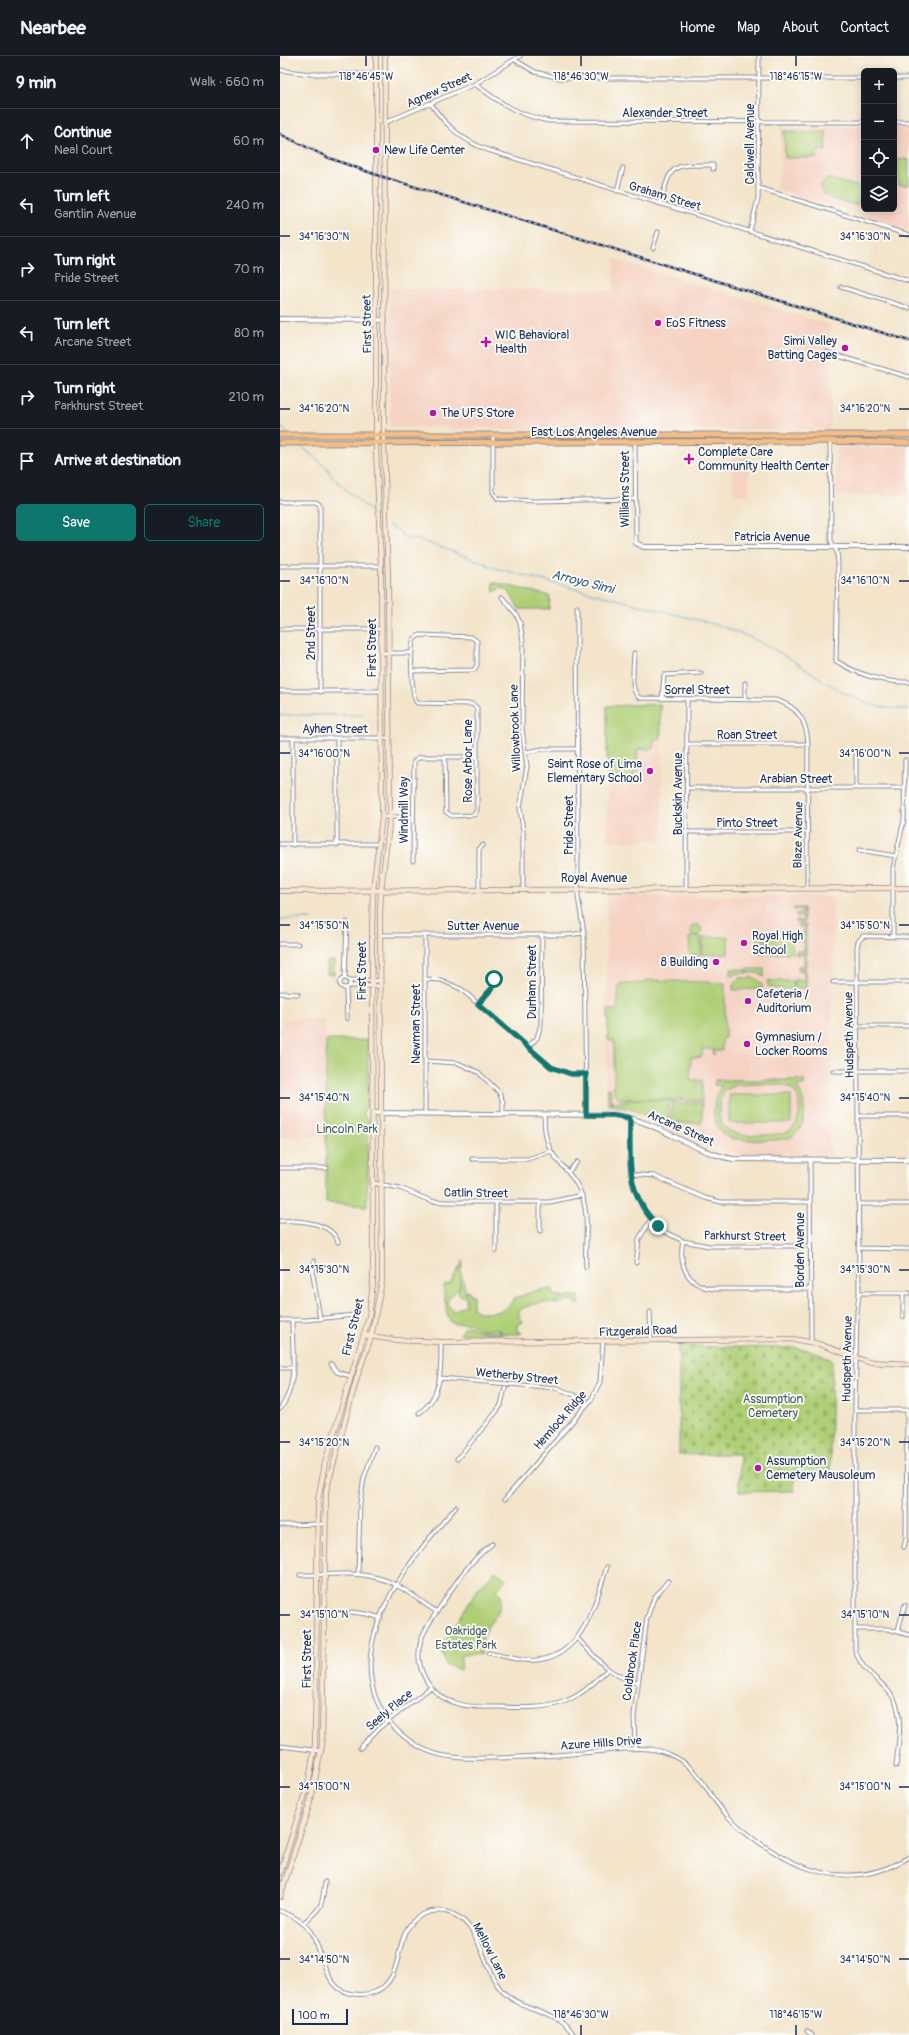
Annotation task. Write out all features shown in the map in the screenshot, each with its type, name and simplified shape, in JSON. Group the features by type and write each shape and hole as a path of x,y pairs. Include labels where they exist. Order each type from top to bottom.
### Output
{"main road":[{"name":"First Street","path":"280,1874 309,1781 314,1750 317,1711 317,1524 321,1479 350,1376 364,1335 373,1282 373,890 380,844 382,817 382,629 377,442 376,56"},
{"path":"377,74 384,74 385,56"},
{"name":"First Street","path":"280,1896 311,1798 321,1751 323,1721 324,1524 328,1480 357,1377 371,1337 382,1281 381,890 390,817 389,653 384,443 384,74"},
{"path":"377,127 384,123"},
{"name":"East Los Angeles Avenue","path":"280,435 909,435"},
{"path":"733,435 735,442"},
{"name":"East Los Angeles Avenue","path":"281,443 909,443"},
{"name":"Royal Avenue","path":"280,891 479,890 524,888 909,888"},
{"name":"Fitzgerald Road","path":"364,1335 395,1340 441,1342 603,1342 651,1340 792,1339 810,1342 856,1359 881,1364 909,1364"}],"street":[{"name":"Agnew Street","path":"384,123 475,84 520,56"},
{"name":"Caldwell Avenue","path":"750,232 757,209 759,188 759,56"},
{"path":"515,60 535,72 560,78 861,78"},
{"path":"280,70 310,74 377,74"},
{"path":"897,78 909,78"},
{"name":"Alexander Street","path":"475,84 511,109 529,117 549,121 861,122"},
{"name":"Graham Street","path":"431,104 450,128 476,146 909,281"},
{"path":"897,122 909,122"},
{"path":"660,204 668,175 675,167 684,165 713,165 713,170"},
{"path":"617,190 623,168"},
{"path":"759,188 909,235"},
{"path":"653,248 658,232"},
{"path":"842,287 909,308"},
{"path":"280,319 385,320"},
{"path":"825,352 909,377"},
{"path":"493,435 493,492 496,498 535,501 634,499"},
{"name":"Williams Street","path":"635,435 634,499 636,543"},
{"path":"830,435 831,541 837,552 838,562 836,661 848,668 869,676 909,682"},
{"name":"2nd Street","path":"280,502 318,503 320,692"},
{"name":"Patricia Avenue","path":"636,543 644,547 909,547"},
{"path":"280,566 381,566"},
{"name":"Willowbrook Lane","path":"502,597 516,614 522,633 522,729 527,766 520,808 523,831 524,888"},
{"name":"Pride Street","path":"577,607 578,888 584,933 586,1115"},
{"path":"280,629 382,629"},
{"path":"471,636 475,638 477,643 477,665 475,669 471,671 412,670 412,653 412,642 416,637 471,636"},
{"path":"382,653 412,653"},
{"name":"Sorrel Street","path":"634,654 635,693 640,698 775,700 783,702 798,712"},
{"name":"Rose Arbor Lane","path":"412,670 415,701 421,704 472,704 476,707 476,814 472,816 452,816 445,810 445,758"},
{"path":"662,699 664,674 701,673"},
{"path":"745,683 745,699"},
{"path":"280,691 382,692"},
{"name":"Buckskin Avenue","path":"686,888 687,699"},
{"name":"Blaze Avenue","path":"798,712 806,726 808,744 807,889"},
{"name":"Ayhen Street","path":"280,738 389,738"},
{"path":"293,738 293,845"},
{"path":"337,738 337,845"},
{"name":"Roan Street","path":"687,744 808,744"},
{"path":"525,752 578,749"},
{"path":"856,750 856,788"},
{"path":"445,758 477,757"},
{"name":"Windmill Way","path":"413,861 414,760 420,758 445,758"},
{"path":"905,760 904,820 893,868 893,937 909,937"},
{"name":"Arabian Street","path":"687,788 905,788"},
{"path":"382,817 413,817"},
{"name":"Pinto Street","path":"687,832 808,832"},
{"path":"280,844 380,844"},
{"path":"479,890 479,849 483,845"},
{"path":"859,850 896,856"},
{"path":"347,922 345,978 340,983 342,986 348,987 381,986"},
{"name":"Sutter Avenue","path":"381,935 542,935 584,933"},
{"name":"Newman Street","path":"425,935 425,1114"},
{"name":"Durham Street","path":"528,1047 537,1038 541,1024 542,935"},
{"name":"Hudspeth Avenue","path":"893,937 863,936 860,938 857,947 859,1071 859,1293 857,1312 855,1410 855,1649 860,1663 867,1672 889,1692 897,1708 899,1720 896,1766"},
{"path":"280,944 298,944"},
{"path":"345,978 350,980 381,981"},
{"path":"426,979 441,980 452,984 556,1070 571,1074 586,1074"},
{"path":"478,1004 494,986 494,979"},
{"path":"347,1019 348,987 350,980"},
{"path":"833,982 909,982"},
{"path":"280,993 298,994"},
{"path":"858,1026 909,1026"},
{"path":"425,1061 458,1063 478,1072 499,1092 503,1102 503,1115"},
{"path":"833,1071 909,1071"},
{"name":"Arcane Street","path":"373,1114 614,1115 630,1118 726,1158 909,1160"},
{"path":"544,1115 545,1135 552,1151 569,1171 582,1195 586,1216 586,1267"},
{"path":"859,1116 909,1116"},
{"name":"Parkhurst Street","path":"630,1118 630,1174 637,1198 651,1219 665,1232 683,1241 709,1246 809,1246"},
{"path":"472,1159 528,1158 552,1151"},
{"name":"Borden Avenue","path":"810,1159 810,1342"},
{"path":"569,1171 577,1162"},
{"path":"280,1168 327,1168"},
{"path":"630,1174 654,1176 705,1198 721,1202 810,1202"},
{"name":"Catlin Street","path":"373,1183 400,1188 431,1201 540,1202 561,1201 582,1195"},
{"path":"496,1202 496,1250"},
{"path":"540,1202 540,1231"},
{"path":"858,1204 909,1204"},
{"path":"636,1263 639,1239 651,1219"},
{"path":"280,1221 302,1222 324,1228 335,1233 338,1242"},
{"path":"683,1241 681,1256 684,1269 691,1280 703,1287 714,1289 809,1289"},
{"path":"858,1248 909,1248"},
{"path":"314,1262 313,1275 320,1318"},
{"path":"859,1293 909,1293"},
{"path":"903,1293 903,1317"},
{"path":"650,1312 651,1340"},
{"path":"280,1320 354,1315"},
{"path":"280,1409 290,1391 292,1368 292,1320"},
{"path":"419,1413 433,1398 440,1378 441,1342"},
{"name":"Hemlock Ridge","path":"505,1499 565,1428 586,1406 596,1391 600,1382 603,1342"},
{"path":"331,1364 338,1372 350,1376"},
{"path":"280,1368 292,1368"},
{"name":"Wetherby Street","path":"440,1378 563,1389 574,1395 586,1406"},
{"path":"457,1458 501,1405 506,1383"},
{"path":"855,1410 908,1410 906,1538 904,1547"},
{"path":"358,1575 360,1503 364,1478 376,1447"},
{"name":"Azure Hills Drive","path":"456,1507 425,1543 388,1600 372,1646 370,1672 376,1697 389,1721 402,1735 418,1746 435,1754 453,1757 539,1757 634,1748 659,1751 682,1761 702,1778 722,1810 738,1826 773,1852 798,1866 826,1873 852,1874 879,1870 909,1857"},
{"path":"280,1525 324,1524"},
{"path":"492,1544 468,1565 424,1634 419,1651 421,1670 431,1687 445,1699 462,1705 540,1708 559,1704 576,1696 592,1686 607,1670"},
{"path":"488,1653 521,1660 539,1659 560,1652 577,1638 590,1618 607,1568"},
{"path":"300,1575 358,1575 378,1578 397,1586 437,1612"},
{"name":"Coldbrook Place","path":"634,1748 634,1715 648,1612 654,1598 668,1581"},
{"path":"898,1630 905,1605"},
{"path":"351,1612 381,1618"},
{"path":"855,1628 898,1630 909,1635"},
{"path":"577,1638 607,1670 622,1679 638,1682"},
{"name":"Seely Place","path":"360,1748 379,1728 431,1687"},
{"path":"280,1746 321,1751"},
{"path":"303,1923 316,1913 322,1905 325,1882"},
{"name":"Mellow Lane","path":"280,1911 303,1923 314,1936 334,1985 349,1993 364,1995 379,1990 391,1979 395,1970 402,1935 413,1920 422,1914 433,1911 450,1913 460,1918 471,1930 495,1981 503,1992 515,2000 555,2017 565,2024 574,2035"},
{"path":"807,2031 812,2035"}],"shaded area":[{"path":"780,126 861,126 861,212 897,212 897,126 909,126 909,230 775,188 780,171"},
{"path":"614,259 830,325 831,430 500,430 498,428 450,429 447,427 390,427 390,289 613,290"},
{"path":"909,447 909,495 836,496 836,451 838,448"},
{"path":"732,448 749,448 749,495 733,495"},
{"path":"662,704 662,841 607,841 606,705"},
{"path":"607,896 834,896 830,1154 741,1154 726,1152 641,1116 624,1110 606,1109"},
{"path":"280,1019 325,1019 326,1137 280,1137"}],"green space":[{"path":"784,131 826,132 826,150 817,150 817,158 785,158"},
{"path":"909,159 909,185 899,185 898,160"},
{"path":"831,179 859,187 861,190 861,200 856,205 837,200 824,194 821,190 821,185 826,180"},
{"path":"493,582 550,596 549,609 519,609 508,590 501,588 494,592"},
{"path":"660,704 661,739 654,739 653,749 641,749 642,746 639,750 637,750 637,772 634,772 634,776 611,778 611,772 607,772 607,706"},
{"path":"794,908 804,908 804,923 796,923 796,921 803,921 803,917 796,917 796,913 803,913 803,909 793,910"},
{"path":"696,924 700,926 702,930 700,934 696,936 692,934 690,930 692,926"},
{"path":"797,925 806,925 806,967 797,967 804,966 804,954 796,955 796,951 804,951 804,941 796,941 796,937 804,936 804,927"},
{"path":"689,937 701,937 701,955 690,955"},
{"path":"703,937 728,937 728,954 702,954"},
{"path":"767,937 791,937 793,953 767,953"},
{"path":"758,938 766,938 765,954 758,953"},
{"path":"327,961 334,961 334,974 327,974"},
{"path":"731,969 747,969 747,973 737,973 730,977"},
{"path":"748,969 764,969 764,977 758,973 748,973"},
{"path":"798,969 806,969 806,988 794,988 794,980 804,980 804,971"},
{"path":"740,978 755,978 762,984 762,989 733,990 733,985"},
{"path":"646,980 725,983 725,1038 722,1039 722,1051 714,1051 713,1055 713,1049 702,1049 702,1057 691,1057 690,1080 702,1080 702,1101 682,1101 681,1097 681,1101 669,1101 669,1127 634,1110 608,1104 608,1088 610,1088 612,1103 612,1100 617,1102 627,1102 627,1099 619,1099 614,1094 614,1040 608,1040 608,1010 617,1010 619,986 621,984 646,983"},
{"path":"767,981 793,981 793,989 776,989 768,986"},
{"name":"Lincoln Park","path":"326,1040 368,1040 368,1107 364,1109 363,1113 369,1121 367,1206 326,1203"},
{"path":"715,1080 804,1080 804,1085 796,1086 800,1092 804,1105 801,1127 791,1137 786,1139 749,1140 727,1137 722,1133 715,1121 715,1099 722,1086 714,1085","holes":["771,1084 789,1087 798,1098 800,1105 794,1127 789,1132 782,1134 764,1135 744,1135 728,1130 722,1124 719,1115 720,1102 725,1091 736,1085"]},
{"path":"729,1095 791,1095 791,1123 729,1123"},
{"path":"672,1103 702,1103 702,1123 672,1123"},
{"path":"463,1261 461,1272 466,1293 467,1290 470,1292 470,1295 473,1295 473,1307 476,1311 486,1313 502,1310 510,1304 513,1299 537,1290 553,1289 553,1295 564,1296 555,1300 555,1304 541,1302 522,1308 518,1314 523,1322 517,1325 517,1332 521,1332 521,1334 459,1334 467,1326 482,1331 502,1332 496,1329 481,1330 469,1323 455,1324 450,1321 447,1314 443,1287 450,1284","holes":["460,1278 460,1286 458,1293 464,1297 466,1295 466,1305 453,1311 447,1303 450,1296 459,1288"]},
{"path":"568,1296 579,1296 579,1305 570,1300 556,1304 556,1301"},
{"name":"Assumption Cemetery","path":"679,1346 795,1348 810,1350 832,1360 830,1475 794,1475 794,1491 739,1492 740,1454 679,1455"},
{"name":"Oakridge Estates Park","path":"495,1571 506,1579 497,1590 501,1595 500,1607 485,1631 483,1636 484,1645 480,1648 480,1654 461,1655 460,1670 446,1665 442,1652 444,1643 478,1589"}],"waterway":[{"name":"Arroyo Simi","path":"280,425 287,433"},
{"name":"Arroyo Simi","path":"300,445 328,469 332,477 377,517"},
{"name":"Arroyo Simi","path":"388,525 400,532 404,538 419,540 485,563 491,567 721,626 745,635 767,646 834,687 856,698 872,705 909,709"},
{"path":"280,715 364,715"},
{"path":"280,919 311,919"}],"railway":[{"path":"280,134 329,158 377,175 909,341"}],"place":[{"name":"New Life Center","path":"376,150"},
{"name":"EoS Fitness","path":"658,323"},
{"name":"WIC Behavioral Health","path":"486,342"},
{"name":"Simi Valley Batting Cages","path":"845,348"},
{"name":"The UPS Store","path":"433,413"},
{"name":"Complete Care Community Health Center","path":"689,459"},
{"name":"Saint Rose of Lima Elementary School","path":"650,771"},
{"name":"Royal High School","path":"744,943"},
{"name":"8 Building","path":"716,962"},
{"name":"Cafeteria / Auditorium","path":"748,1001"},
{"name":"Gymnasium / Locker Rooms","path":"747,1044"},
{"name":"Assumption Cemetery Mausoleum","path":"758,1468"}],"route":[{"path":"494,979 494,986 478,1004 551,1067 571,1074 586,1074 586,1115 614,1115 630,1118 630,1174 633,1186 637,1198 644,1210 658,1226"}]}
